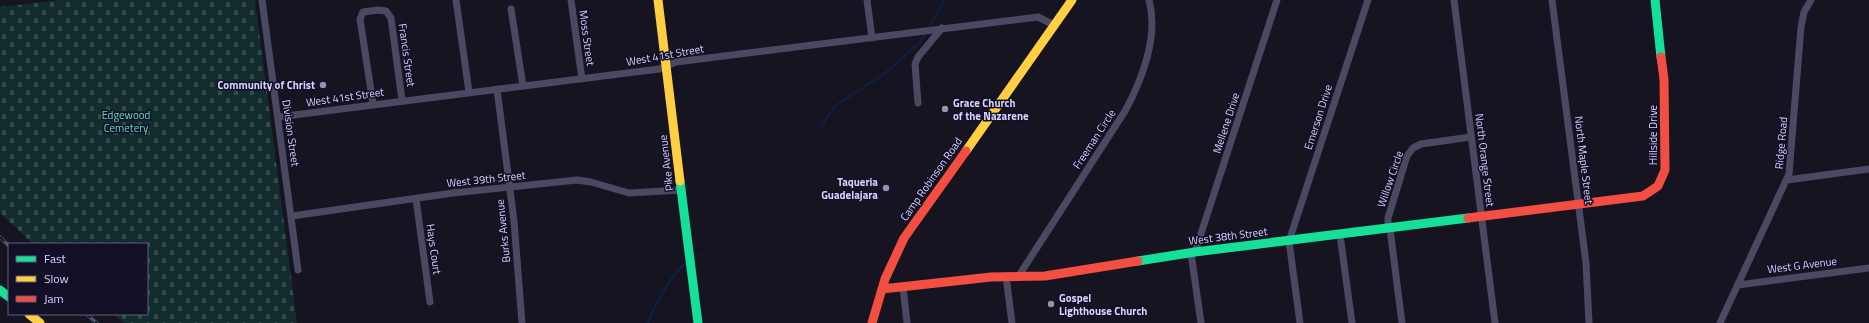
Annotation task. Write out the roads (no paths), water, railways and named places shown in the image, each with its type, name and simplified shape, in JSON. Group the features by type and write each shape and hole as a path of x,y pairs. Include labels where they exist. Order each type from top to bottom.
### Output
{"street":[{"name":"Division Street","path":"262,0 298,270"},
{"path":"456,0 469,92"},
{"name":"Moss Street","path":"571,0 582,79"},
{"name":"Pike Avenue","path":"658,0 698,323"},
{"path":"867,0 872,38"},
{"name":"Camp Robinson Road","path":"872,323 891,264 904,238 1072,0"},
{"name":"Freeman Circle","path":"1018,277 1125,111 1136,90 1148,51 1151,13 1149,0"},
{"name":"Mellene Drive","path":"1193,252 1277,0"},
{"name":"Emerson Drive","path":"1289,241 1368,0"},
{"name":"North Orange Street","path":"1454,0 1495,323"},
{"name":"North Maple Street","path":"1552,0 1587,270 1590,323"},
{"name":"Hillside Drive","path":"1578,205 1643,196 1656,188 1663,178 1666,161 1664,87 1655,0"},
{"name":"Ridge Road","path":"1720,323 1789,174 1801,27 1804,12 1812,0"},
{"path":"511,9 523,86"},
{"name":"Francis Street","path":"372,104 360,19 363,12 378,10 386,11 391,18 402,100"},
{"name":"West 41st Street","path":"278,117 402,100 659,69 676,62 1038,17 1054,25"},
{"path":"918,103 915,64 918,57 938,29"},
{"name":"Burks Avenue","path":"497,89 510,188 522,323"},
{"name":"Willow Circle","path":"1402,323 1388,218 1410,152 1421,144 1471,137"},
{"path":"1787,180 1869,169"},
{"name":"West 39th Street","path":"292,216 453,193 577,180 591,182 629,193 682,190"},
{"name":"Hays Court","path":"416,199 430,302"},
{"name":"West 38th Street","path":"882,289 1006,276 1045,276 1193,252 1578,205"},
{"path":"1340,235 1352,323"},
{"path":"1289,241 1300,323"},
{"path":"1193,252 1200,323"},
{"name":"West G Avenue","path":"1738,285 1869,268"},
{"path":"1006,276 1012,323"},
{"path":"903,287 907,323"},
{"path":"0,290 8,297"},
{"path":"30,315 40,323"}],"waterway":[{"path":"928,28 945,0"},
{"path":"821,127 835,106 884,74 920,42 925,34"},
{"path":"693,259 699,255"},
{"path":"648,323 654,308 671,280 682,266 688,262"}],"railway":[{"path":"0,237 8,245"},
{"path":"87,315 97,323"}],"place":[{"name":"Community of Christ","path":"323,85"},
{"name":"Grace Church of the Nazarene","path":"945,109"},
{"name":"Taqueria Guadelajara","path":"886,188"},
{"name":"Gospel Lighthouse Church","path":"1051,304"}],"park label":[{"name":"Edgewood Cemetery","path":"126,121"}]}
